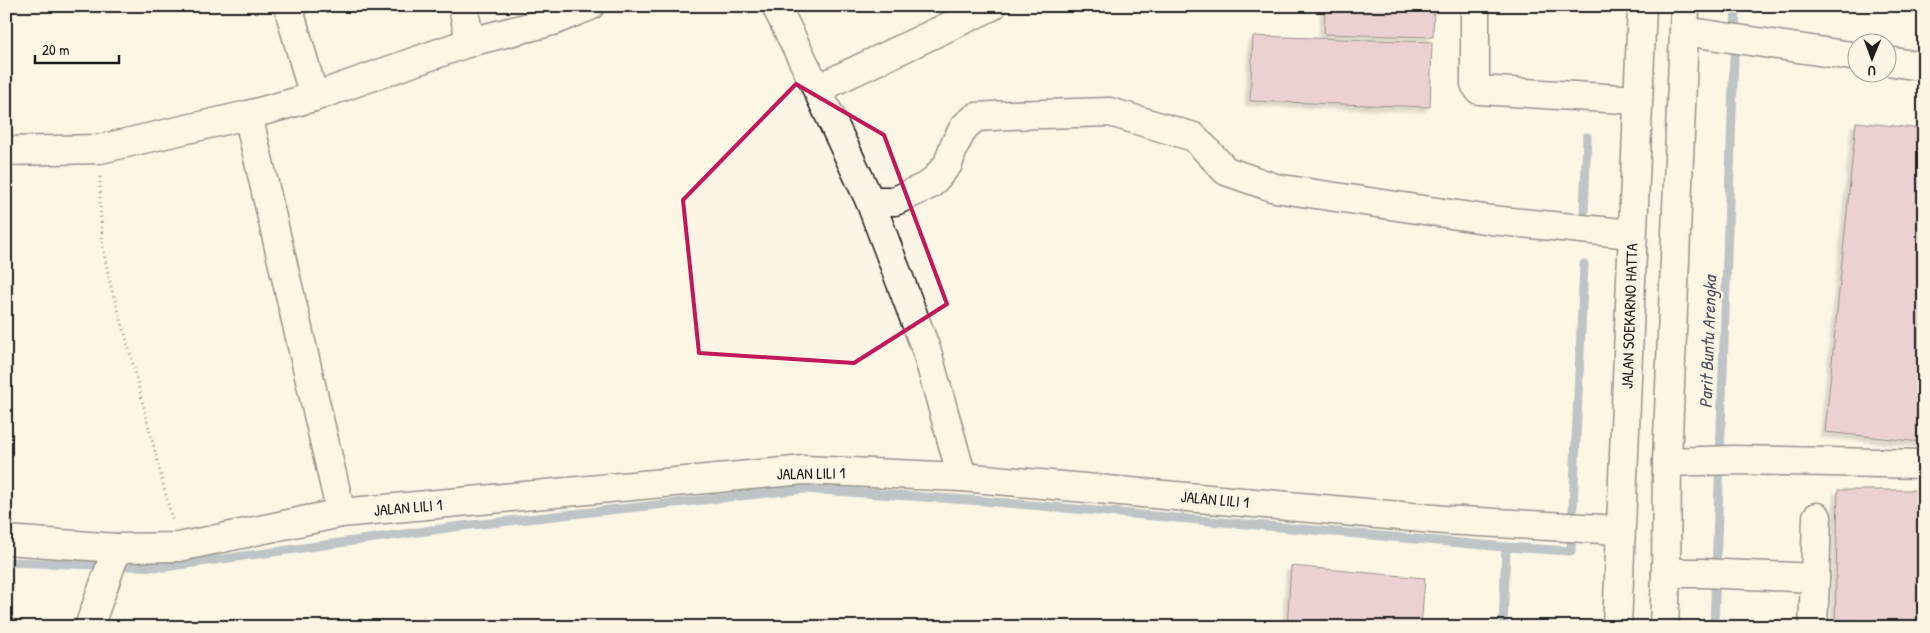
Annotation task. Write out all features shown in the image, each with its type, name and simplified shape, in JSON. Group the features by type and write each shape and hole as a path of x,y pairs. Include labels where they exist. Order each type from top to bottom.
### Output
{"street":[{"path":"288,6 314,97"},
{"path":"463,6 470,42"},
{"path":"6,150 100,149 248,115 314,97 470,42 553,21 590,6"},
{"path":"776,6 870,201 927,352 962,477"},
{"path":"817,90 992,6"},
{"path":"1475,6 1474,84 1479,90 1638,100"},
{"name":"JALAN SOEKARNO HATTA","path":"1617,627 1642,6"},
{"path":"1664,627 1667,462 1684,19 1848,55"},
{"path":"870,201 895,201 931,184 948,164 954,146 964,127 976,117 1010,114 1110,112 1194,137 1226,172 1276,188 1491,220 1632,234"},
{"path":"248,115 341,513"},
{"path":"1667,462 1924,464"},
{"name":"JALAN LILI 1","path":"6,540 115,553 179,547 341,513 804,470 962,477 1445,520 1620,530"},
{"path":"1813,627 1817,517"},
{"path":"89,627 115,553"},
{"path":"1666,573 1712,573 1815,578"}],"path":[{"path":"100,149 100,205 105,258 179,547"}],"highlighted area":[{"path":"796,84 884,135 947,304 854,363 699,353 683,200"}],"building":[{"path":"1325,6 1434,6 1433,37 1324,34"},
{"path":"1253,36 1432,42 1430,107 1250,101"},
{"path":"1856,122 1924,129 1924,418 1921,442 1825,432"},
{"path":"1838,490 1924,490 1924,627 1835,627"},
{"path":"1291,566 1425,578 1421,627 1287,627"}],"waterway":[{"name":"Parit Buntu Arengka","path":"1735,31 1736,6"},
{"name":"Parit Buntu Arengka","path":"1714,627 1734,57"},
{"name":"Parit Buntu Arengka","path":"1584,213 1587,137"},
{"name":"Parit Buntu Arengka","path":"1503,627 1506,547 1571,551 1584,264"},
{"path":"6,562 164,567 462,526 804,489 984,501 1506,547"}]}
